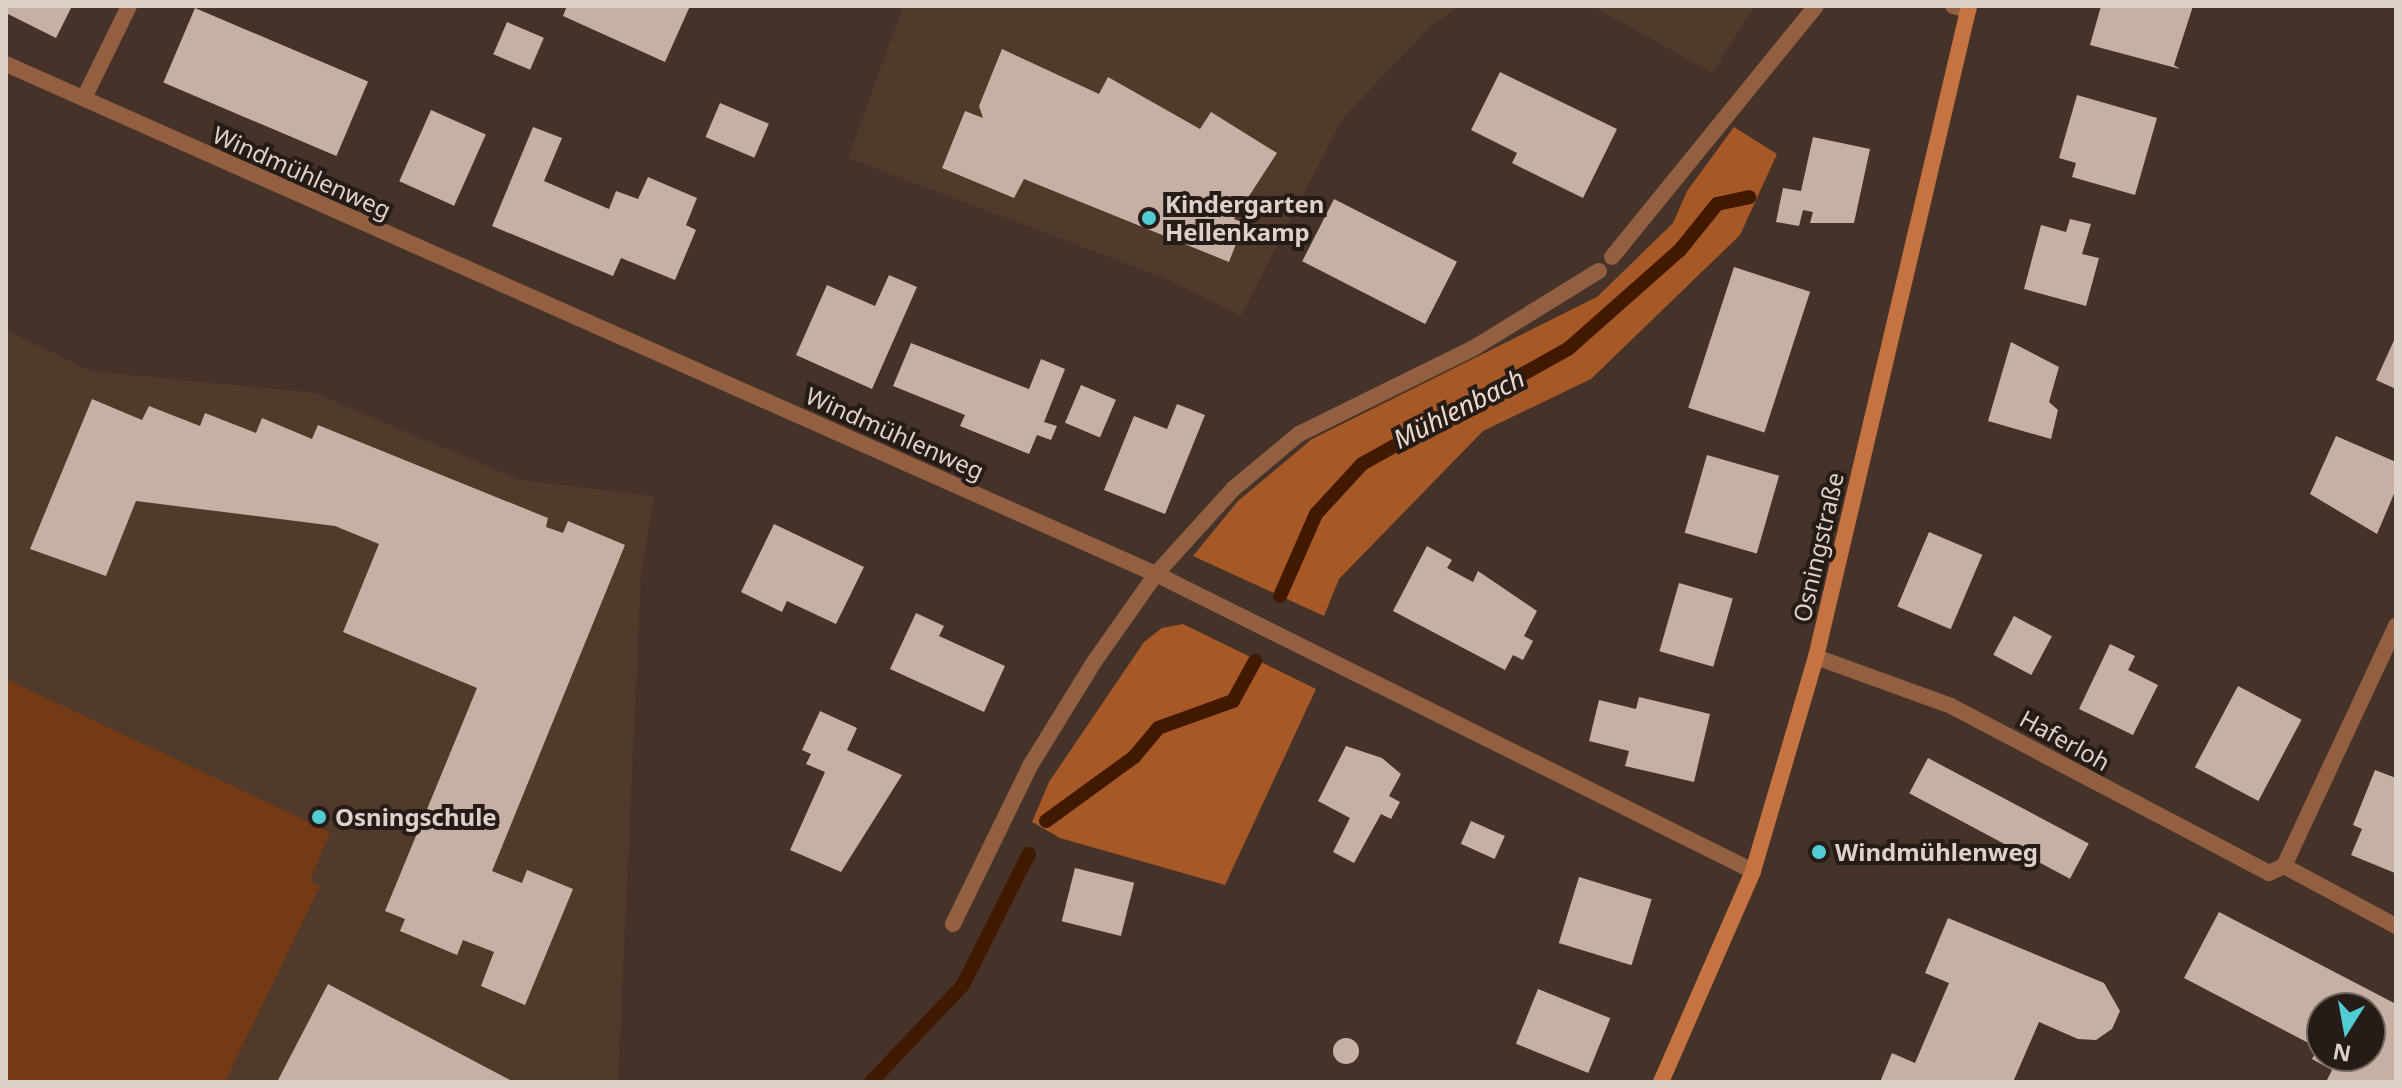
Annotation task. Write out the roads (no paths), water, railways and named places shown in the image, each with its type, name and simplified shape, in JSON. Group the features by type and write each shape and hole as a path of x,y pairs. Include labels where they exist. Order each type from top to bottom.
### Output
{"main road":[{"name":"Osningstraße","path":"1661,1082 1753,871 1816,657 1963,7"}],"street":[{"path":"84,98 129,6"},
{"path":"1612,257 1816,6"},
{"name":"Windmühlenweg","path":"6,64 1156,574 1753,871"},
{"path":"953,924 1030,766 1156,574 1233,489 1299,434 1472,349 1599,271"},
{"path":"2284,866 2396,626"},
{"name":"Haferloh","path":"1816,657 1951,706 2250,869 2269,873 2284,866 2396,926"}],"waterway":[{"name":"Mühlenbach","path":"1280,596 1316,514 1362,464 1568,349 1680,250 1717,204 1749,197"},
{"name":"Mühlenbach","path":"1046,821 1134,757 1158,728 1233,701 1255,661"},
{"name":"Mühlenbach","path":"871,1082 963,985 1029,854"}],"place":[{"name":"Kindergarten Hellenkamp","path":"1149,218"},
{"name":"Osningschule","path":"319,817"},
{"name":"Windmühlenweg","path":"1819,852"}]}
